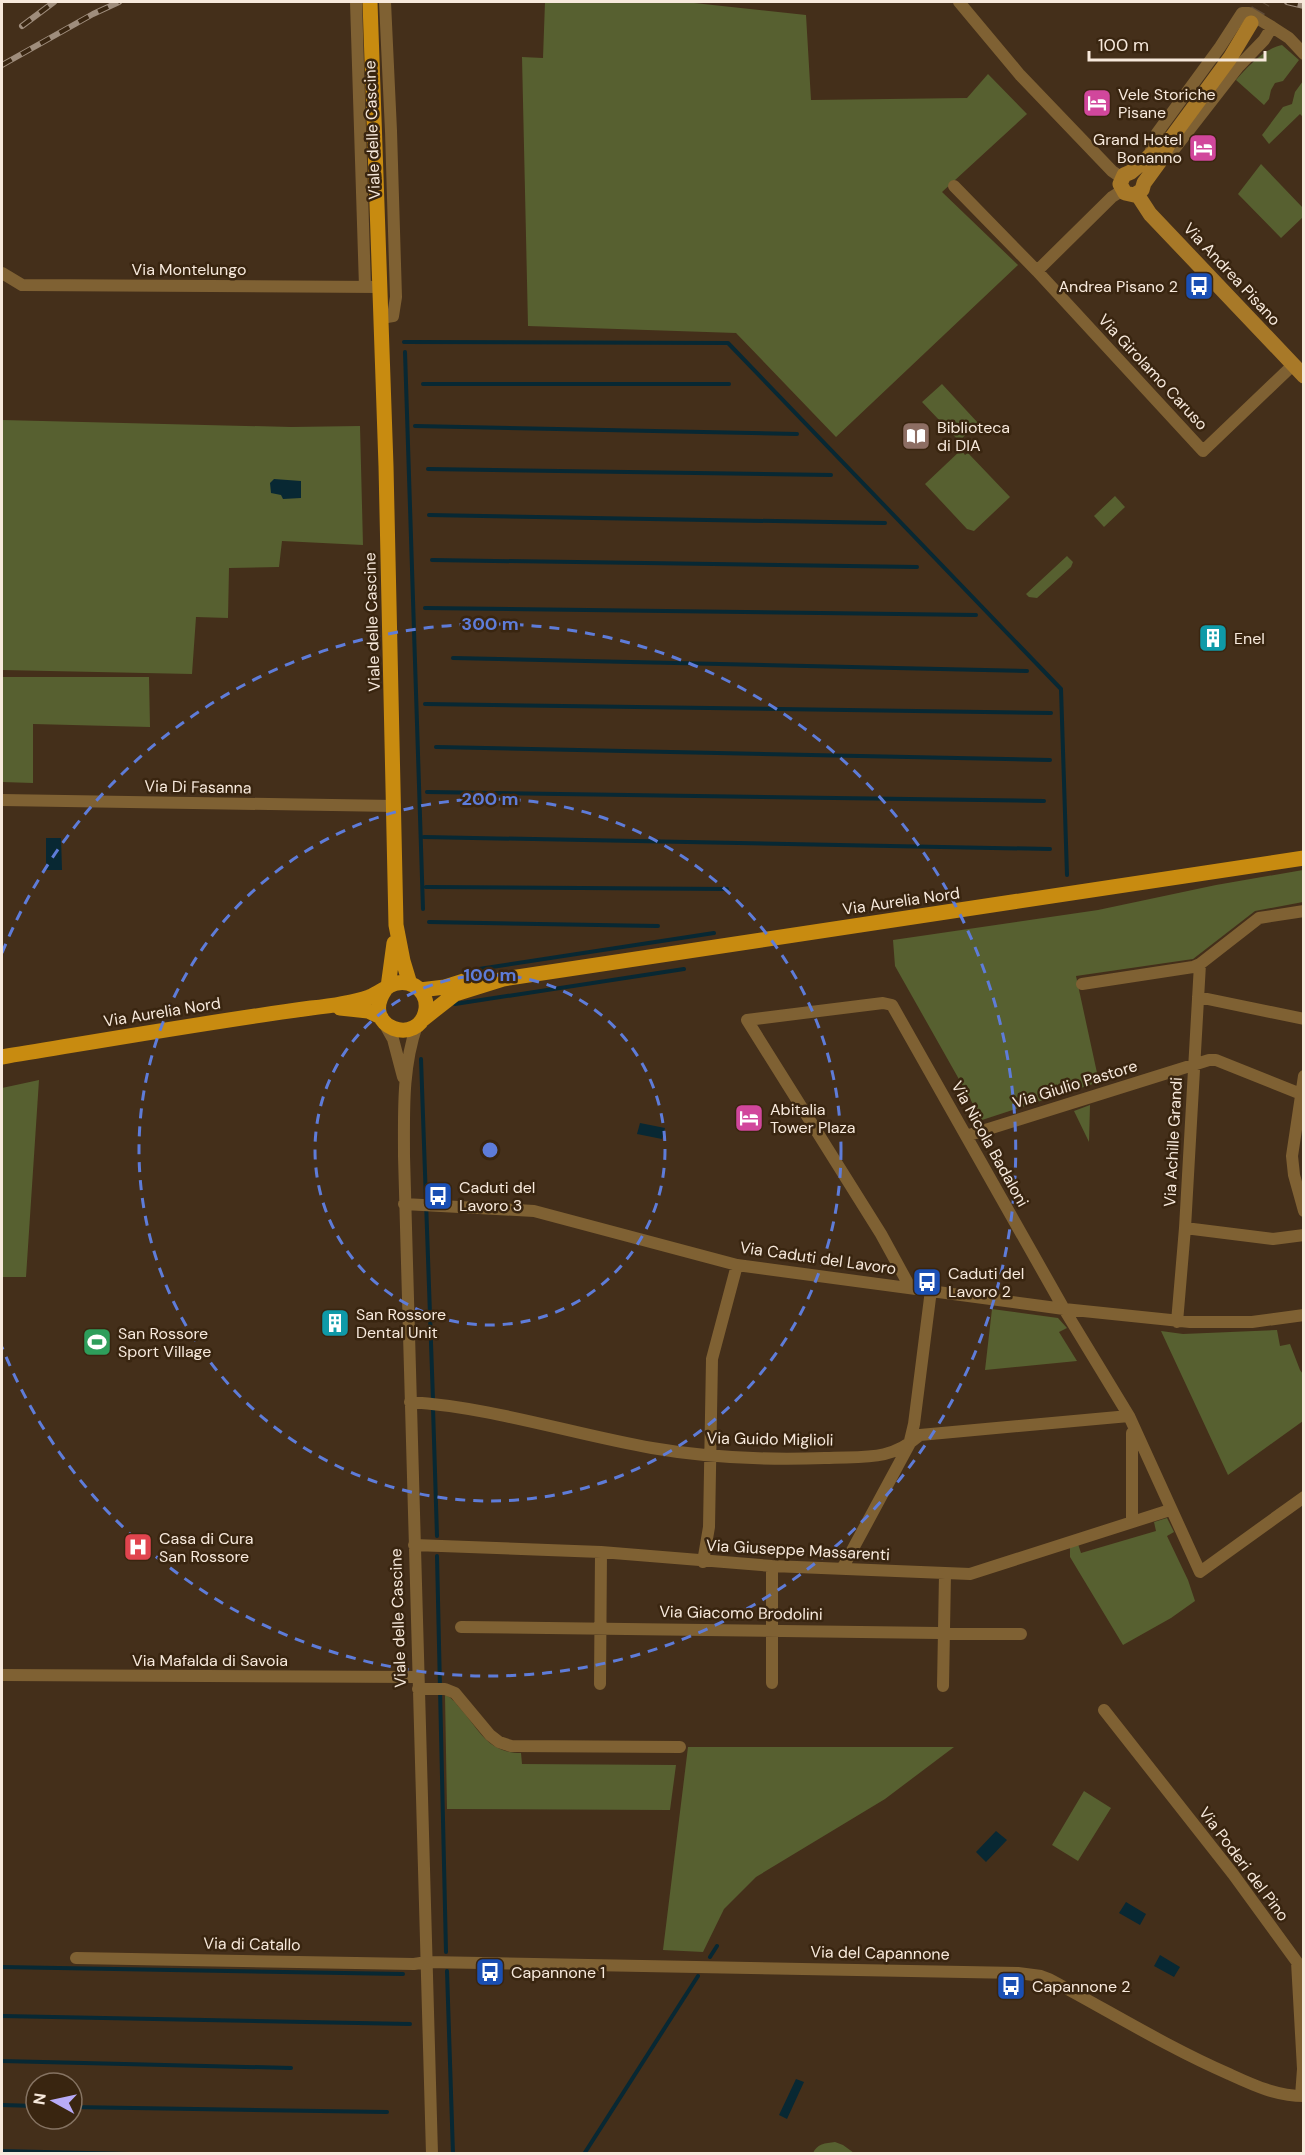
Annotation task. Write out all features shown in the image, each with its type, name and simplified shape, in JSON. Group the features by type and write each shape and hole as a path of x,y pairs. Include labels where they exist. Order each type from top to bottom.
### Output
{"main road":[{"name":"Viale delle Cascine","path":"370,2 372,287 381,318 396,926 386,988"},
{"name":"Via Aurelia Nord","path":"415,987 445,987 471,980 503,979 1304,858"},
{"name":"Viale delle Cascine","path":"396,926 403,961 415,987"},
{"name":"Via Aurelia Nord","path":"420,1023 455,994 503,979"},
{"path":"399,982 415,987 426,1005 420,1023 404,1030 397,1030 382,1020 378,1003 386,988 399,982"},
{"name":"Via Aurelia Nord","path":"2,1057 226,1020 328,1006 367,998 386,988"},
{"name":"Via Aurelia Nord","path":"328,1006 368,1011 382,1020"}],"street":[{"name":"Viale delle Cascine","path":"356,2 372,287"},
{"name":"Viale delle Cascine","path":"381,318 393,316 396,297 392,131 385,2"},
{"path":"959,2 1020,75 1112,171 1131,183"},
{"path":"1155,157 1157,133 1220,47 1242,12 1250,13 1289,38 1304,54"},
{"path":"1037,271 1113,197 1131,183 1155,157 1230,58 1251,23"},
{"path":"1155,157 1175,148 1238,67 1264,40 1272,27"},
{"name":"Via Andrea Pisano","path":"1131,183 1149,214 1298,371"},
{"name":"Via Girolamo Caruso","path":"954,186 1037,271 1203,451 1298,371"},
{"name":"Via Montelungo","path":"2,273 22,285 372,287"},
{"name":"Via Di Fasanna","path":"2,800 394,806"},
{"path":"1082,984 1184,969 1200,964 1259,918 1304,911"},
{"name":"Via Achille Grandi","path":"1177,1322 1185,1228 1200,964"},
{"path":"1198,997 1304,1019"},
{"name":"Via Nicola Badaloni","path":"910,1287 881,1234 747,1020 890,1004 1130,1421 1200,1572 1304,1497"},
{"name":"Viale delle Cascine","path":"382,1020 393,1039 405,1081"},
{"name":"Viale delle Cascine","path":"420,1023 410,1048 405,1081 410,1204 410,1402 432,2154"},
{"name":"Via Giulio Pastore","path":"966,1136 1194,1064 1216,1060 1301,1094"},
{"path":"1304,1076 1292,1150 1296,1186 1304,1210"},
{"name":"Via Caduti del Lavoro","path":"410,1204 534,1211 737,1265 1064,1309 1177,1322 1252,1322 1304,1315"},
{"path":"1185,1228 1273,1239 1304,1235"},
{"path":"703,1562 709,1527 712,1359 737,1265"},
{"path":"842,1569 909,1445 914,1424 932,1290"},
{"name":"Via Guido Miglioli","path":"410,1402 440,1404 651,1448 711,1456 804,1458 884,1455 909,1445 920,1435 1130,1421"},
{"path":"1130,1421 1132,1522"},
{"name":"Via Giuseppe Massarenti","path":"414,1545 601,1552 703,1562 970,1574 1170,1510"},
{"path":"600,1684 601,1552"},
{"path":"772,1566 772,1683"},
{"path":"943,1686 945,1574"},
{"name":"Via Giacomo Brodolini","path":"461,1627 1021,1634"},
{"name":"Via Mafalda di Savoia","path":"2,1675 418,1683 457,1695 490,1735 507,1745 680,1746"},
{"name":"Via Poderi del Pino","path":"1104,1710 1233,1874 1297,1962 1304,2069 1302,2096"},
{"name":"Via di Catallo","path":"76,1958 414,1964 427,1962"},
{"name":"Via del Capannone","path":"427,1962 813,1968 1036,1975 1049,1979 1212,2067 1266,2090 1288,2096 1302,2096"}],"green space":[{"path":"545,2 685,2 806,15 811,100 967,98 988,74 1027,114 942,192 1018,265 836,437 736,333 528,326 522,57 543,58"},
{"path":"1282,45 1299,60 1283,81 1275,83 1264,105 1236,80 1263,54"},
{"path":"1303,81 1303,117 1300,114 1269,144 1262,135 1283,107 1292,104 1295,92"},
{"path":"1261,164 1303,208 1303,217 1281,238 1238,194"},
{"path":"942,384 978,423 959,441 922,402"},
{"path":"2,420 291,427 360,426 363,545 282,541 279,567 229,568 228,618 196,617 192,674 2,670"},
{"path":"961,450 965,455 968,453 1010,497 974,531 967,529 925,484"},
{"path":"1115,496 1125,507 1104,527 1094,516"},
{"path":"1067,556 1073,562 1071,567 1037,598 1026,594"},
{"path":"2,677 149,677 150,727 33,724 33,783 2,782"},
{"path":"1303,870 1303,902 1255,911 1193,959 1076,976 1099,1082 982,1120 895,966 893,940 1098,910 1216,885"},
{"path":"39,1080 26,1277 2,1277 2,1088"},
{"path":"1090,1105 1089,1142 1074,1111"},
{"path":"992,1309 1058,1318 1067,1328 1059,1332 1077,1361 985,1370"},
{"path":"1277,1330 1280,1346 1290,1344 1303,1374 1303,1421 1228,1475 1161,1331 1183,1334"},
{"path":"1167,1518 1174,1532 1167,1536 1188,1580 1195,1601 1171,1618 1123,1645 1070,1557 1070,1547 1078,1544 1081,1553 1156,1531 1154,1522"},
{"path":"445,1695 492,1744 509,1752 521,1753 522,1764 676,1765 670,1810 447,1809"},
{"path":"688,1747 954,1747 885,1799 756,1877 724,1909 703,1952 663,1950"},
{"path":"1084,1791 1111,1808 1078,1861 1052,1845"},
{"path":"835,2142 854,2153 813,2153 819,2146"}],"water":[{"path":"274,479 301,481 301,498 283,499 281,495 271,493 270,483"},
{"path":"46,838 61,838 62,870 46,870"},
{"path":"640,1123 665,1128 662,1139 637,1134"},
{"path":"996,1831 1007,1840 986,1862 976,1852"},
{"path":"1126,1902 1146,1914 1140,1925 1119,1913"},
{"path":"1160,1955 1180,1967 1174,1977 1154,1966"},
{"path":"796,2079 804,2082 787,2119 779,2115"}],"waterway":[{"path":"404,342 728,343 1061,689 1067,875"},
{"path":"405,352 423,909"},
{"path":"423,384 729,384"},
{"path":"415,426 797,434"},
{"path":"428,469 831,475"},
{"path":"429,515 885,523"},
{"path":"432,560 917,567"},
{"path":"425,608 976,615"},
{"path":"453,658 1027,671"},
{"path":"425,704 1051,713"},
{"path":"436,747 1050,760"},
{"path":"427,792 1044,801"},
{"path":"424,837 1050,849"},
{"path":"426,887 727,889"},
{"path":"429,922 658,926"},
{"path":"479,969 714,933"},
{"path":"455,1004 684,969"},
{"path":"421,1059 433,1400"},
{"path":"433,1408 437,1536"},
{"path":"437,1556 446,1952"},
{"path":"710,1957 717,1946"},
{"path":"2,1967 403,1974"},
{"path":"447,1971 453,2154"},
{"path":"584,2154 698,1976"},
{"path":"2,2016 410,2024"},
{"path":"2,2061 291,2068"},
{"path":"2,2105 24,2106"},
{"path":"84,2107 387,2112"},
{"path":"2,2151 129,2154"}],"tunnel":[{"path":"1251,23 1263,2"}],"railway":[{"path":"22,26 54,2"},
{"path":"2,65 119,2"},
{"path":"1287,2 1304,6"}],"place":[{"name":"Vele Storiche Pisane","path":"1097,103"},
{"name":"Grand Hotel Bonanno","path":"1203,148"},
{"name":"Andrea Pisano 2","path":"1199,286"},
{"name":"Biblioteca di DIA","path":"916,436"},
{"name":"Enel","path":"1213,638"},
{"name":"Abitalia Tower Plaza","path":"749,1118"},
{"name":"Caduti del Lavoro 3","path":"438,1196"},
{"name":"Caduti del Lavoro 2","path":"927,1282"},
{"name":"San Rossore Dental Unit","path":"335,1323"},
{"name":"San Rossore Sport Village","path":"97,1342"},
{"name":"Casa di Cura San Rossore","path":"138,1547"},
{"name":"Capannone 1","path":"490,1972"},
{"name":"Capannone 2","path":"1011,1986"}]}
